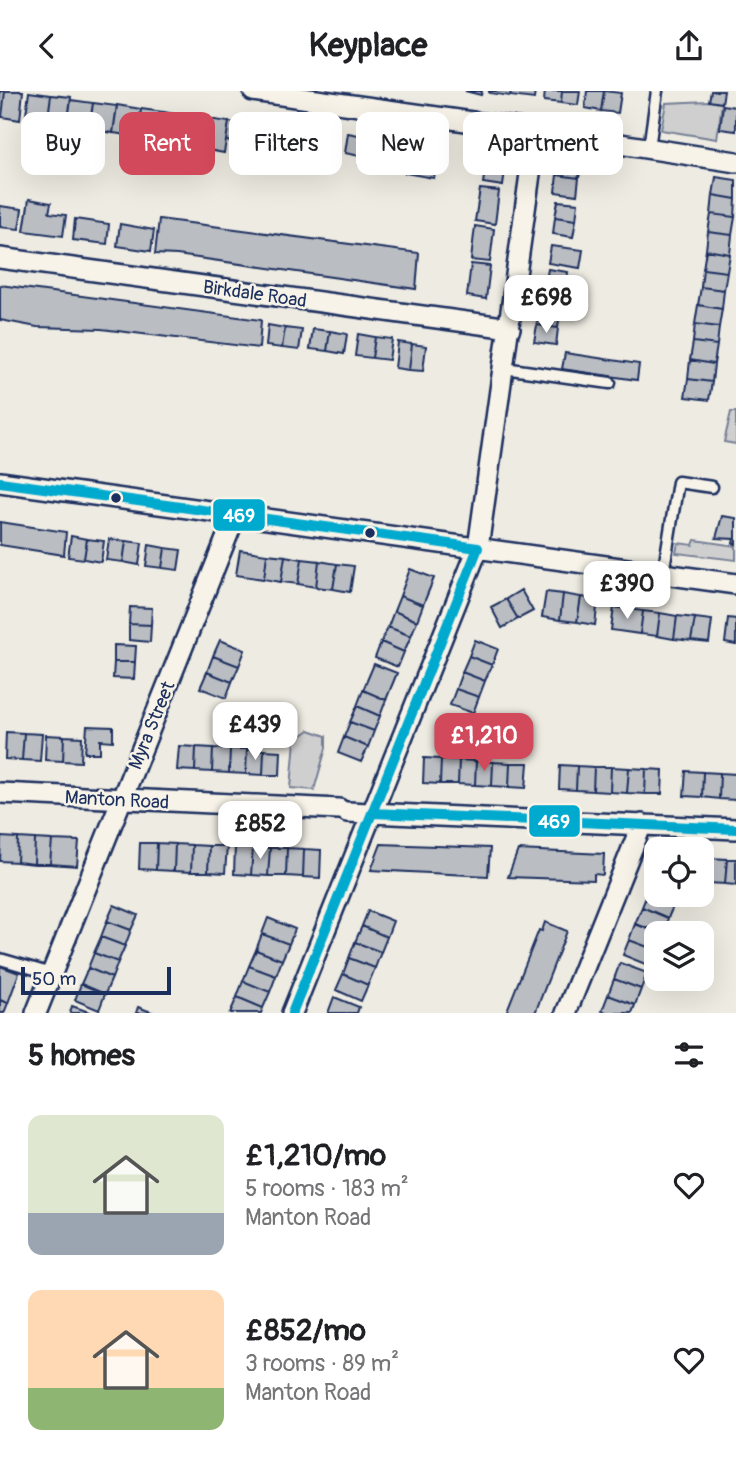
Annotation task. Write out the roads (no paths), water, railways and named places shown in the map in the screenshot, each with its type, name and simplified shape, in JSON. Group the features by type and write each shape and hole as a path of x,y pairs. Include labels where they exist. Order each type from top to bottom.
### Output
{"street":[{"path":"253,91 463,121"},
{"path":"623,144 736,162"},
{"path":"292,1013 478,548 530,175"},
{"name":"Birkdale Road","path":"0,258 510,328"},
{"path":"0,482 736,584"},
{"name":"Myra Street","path":"36,1013 236,515"},
{"name":"Manton Road","path":"0,793 736,829"},
{"path":"566,1013 642,824"}],"lane":[{"path":"649,148 657,91"},
{"path":"505,368 610,383"},
{"path":"663,574 678,482 712,487"},
{"path":"0,959 52,974"}]}
